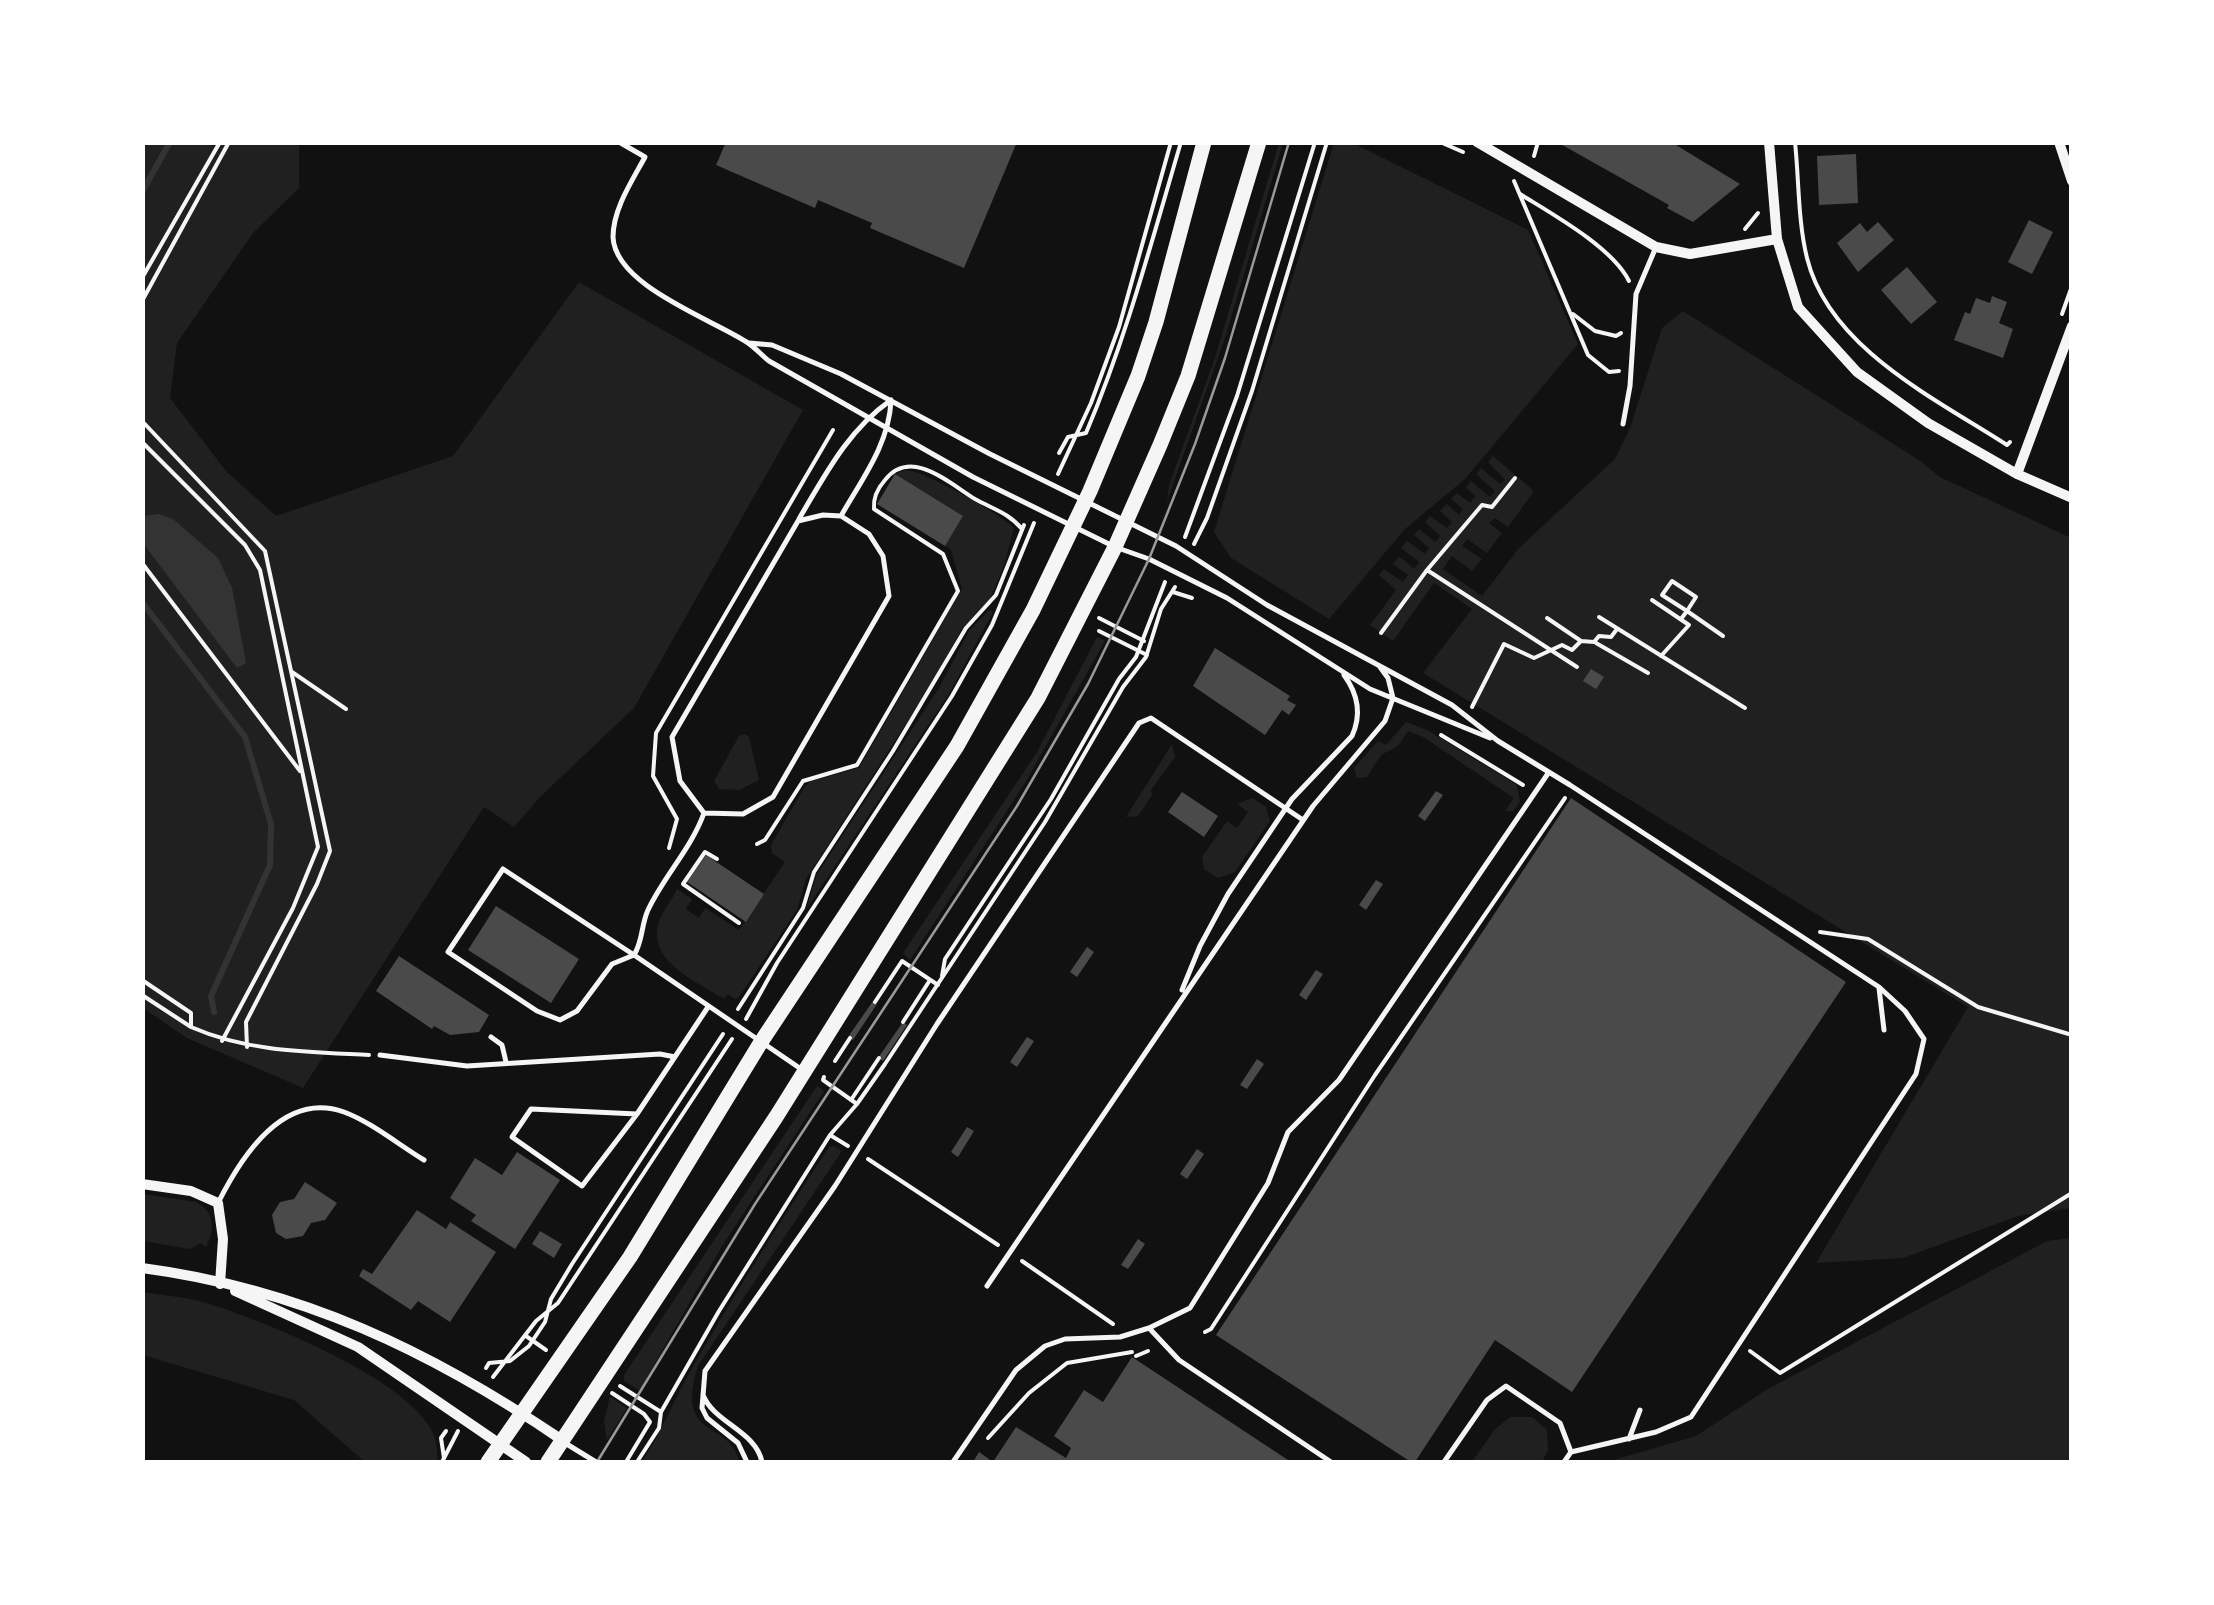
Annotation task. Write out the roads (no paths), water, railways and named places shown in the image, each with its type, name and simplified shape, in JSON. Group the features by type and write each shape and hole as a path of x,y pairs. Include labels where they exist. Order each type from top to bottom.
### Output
{"main road":[{"path":"488,1462 630,1257 761,1042 957,746 1033,610 1074,527 1131,393 1156,322 1204,142"},
{"path":"548,1462 898,925 1038,698 1127,521 1188,376 1259,142"}],"street":[{"path":"1478,142 1656,248 1690,254 1777,239"},
{"path":"1770,142 1777,239 1798,307 1857,372 1928,423 2017,474 2072,498"},
{"path":"2059,142 2072,181"},
{"path":"2017,474 2072,326"},
{"path":"142,1184 190,1192 218,1203 224,1239 220,1284"},
{"path":"142,1268 287,1298 382,1336 476,1384 562,1440"},
{"path":"220,1284 358,1347 526,1462"}],"lane":[{"path":"619,142 645,156 615,224 615,249 642,282 750,343 769,361 888,429 1114,548 1227,598 1370,689 1498,741"},
{"path":"1623,424 1636,294 1656,248"},
{"path":"750,343 772,345 891,400 1176,546 1267,605 1466,715 1498,741 1792,928 1879,987 1904,1010 1924,1039 1916,1074 1692,1418 1656,1432 1571,1452 1564,1462"},
{"path":"704,813 680,781 672,737 838,454 868,418 891,400"},
{"path":"842,516 888,429 891,400"},
{"path":"704,813 742,814 773,797 889,596 883,556 868,534 842,516 823,515 798,521"},
{"path":"987,1286 1303,820 1391,710 1393,698 1388,678 1376,664"},
{"path":"1180,998 1200,946 1228,894 1286,808 1356,729 1355,694 1340,670"},
{"path":"747,1462 738,1442 707,1418 702,1408 705,1371 1140,723 1151,718 1162,724 1303,820"},
{"path":"953,1462 1016,1370 1045,1346 1065,1339 1120,1337 1190,1308 1268,1183 1288,1132 1339,1080 1549,772"},
{"path":"704,813 698,831 646,914 634,955 612,964 577,1011 560,1020 537,1012 448,952 503,869 634,955 804,1070"},
{"path":"1879,987 1884,1030"},
{"path":"637,1114 531,1109 512,1137 582,1186 637,1114 708,1007"},
{"path":"491,1038 502,1045 506,1062"},
{"path":"380,1056 466,1066 660,1054 675,1058"},
{"path":"218,1203 238,1163 268,1129 310,1106 344,1112 424,1160"},
{"path":"1149,1328 1179,1360 1331,1462"},
{"path":"1444,1462 1487,1400 1506,1386 1560,1423 1571,1452"},
{"path":"702,1390 707,1405 745,1436 762,1462"},
{"path":"1629,1439 1640,1410"},
{"path":"562,1440 596,1462"}],"waterway":[{"path":"142,192 170,142"},
{"path":"142,602 245,737 271,824 270,865 211,996 214,1012"}],"tram line":[{"path":"597,1462 755,1204 1017,806 1088,684 1149,559 1195,444 1225,358 1289,142"}]}
